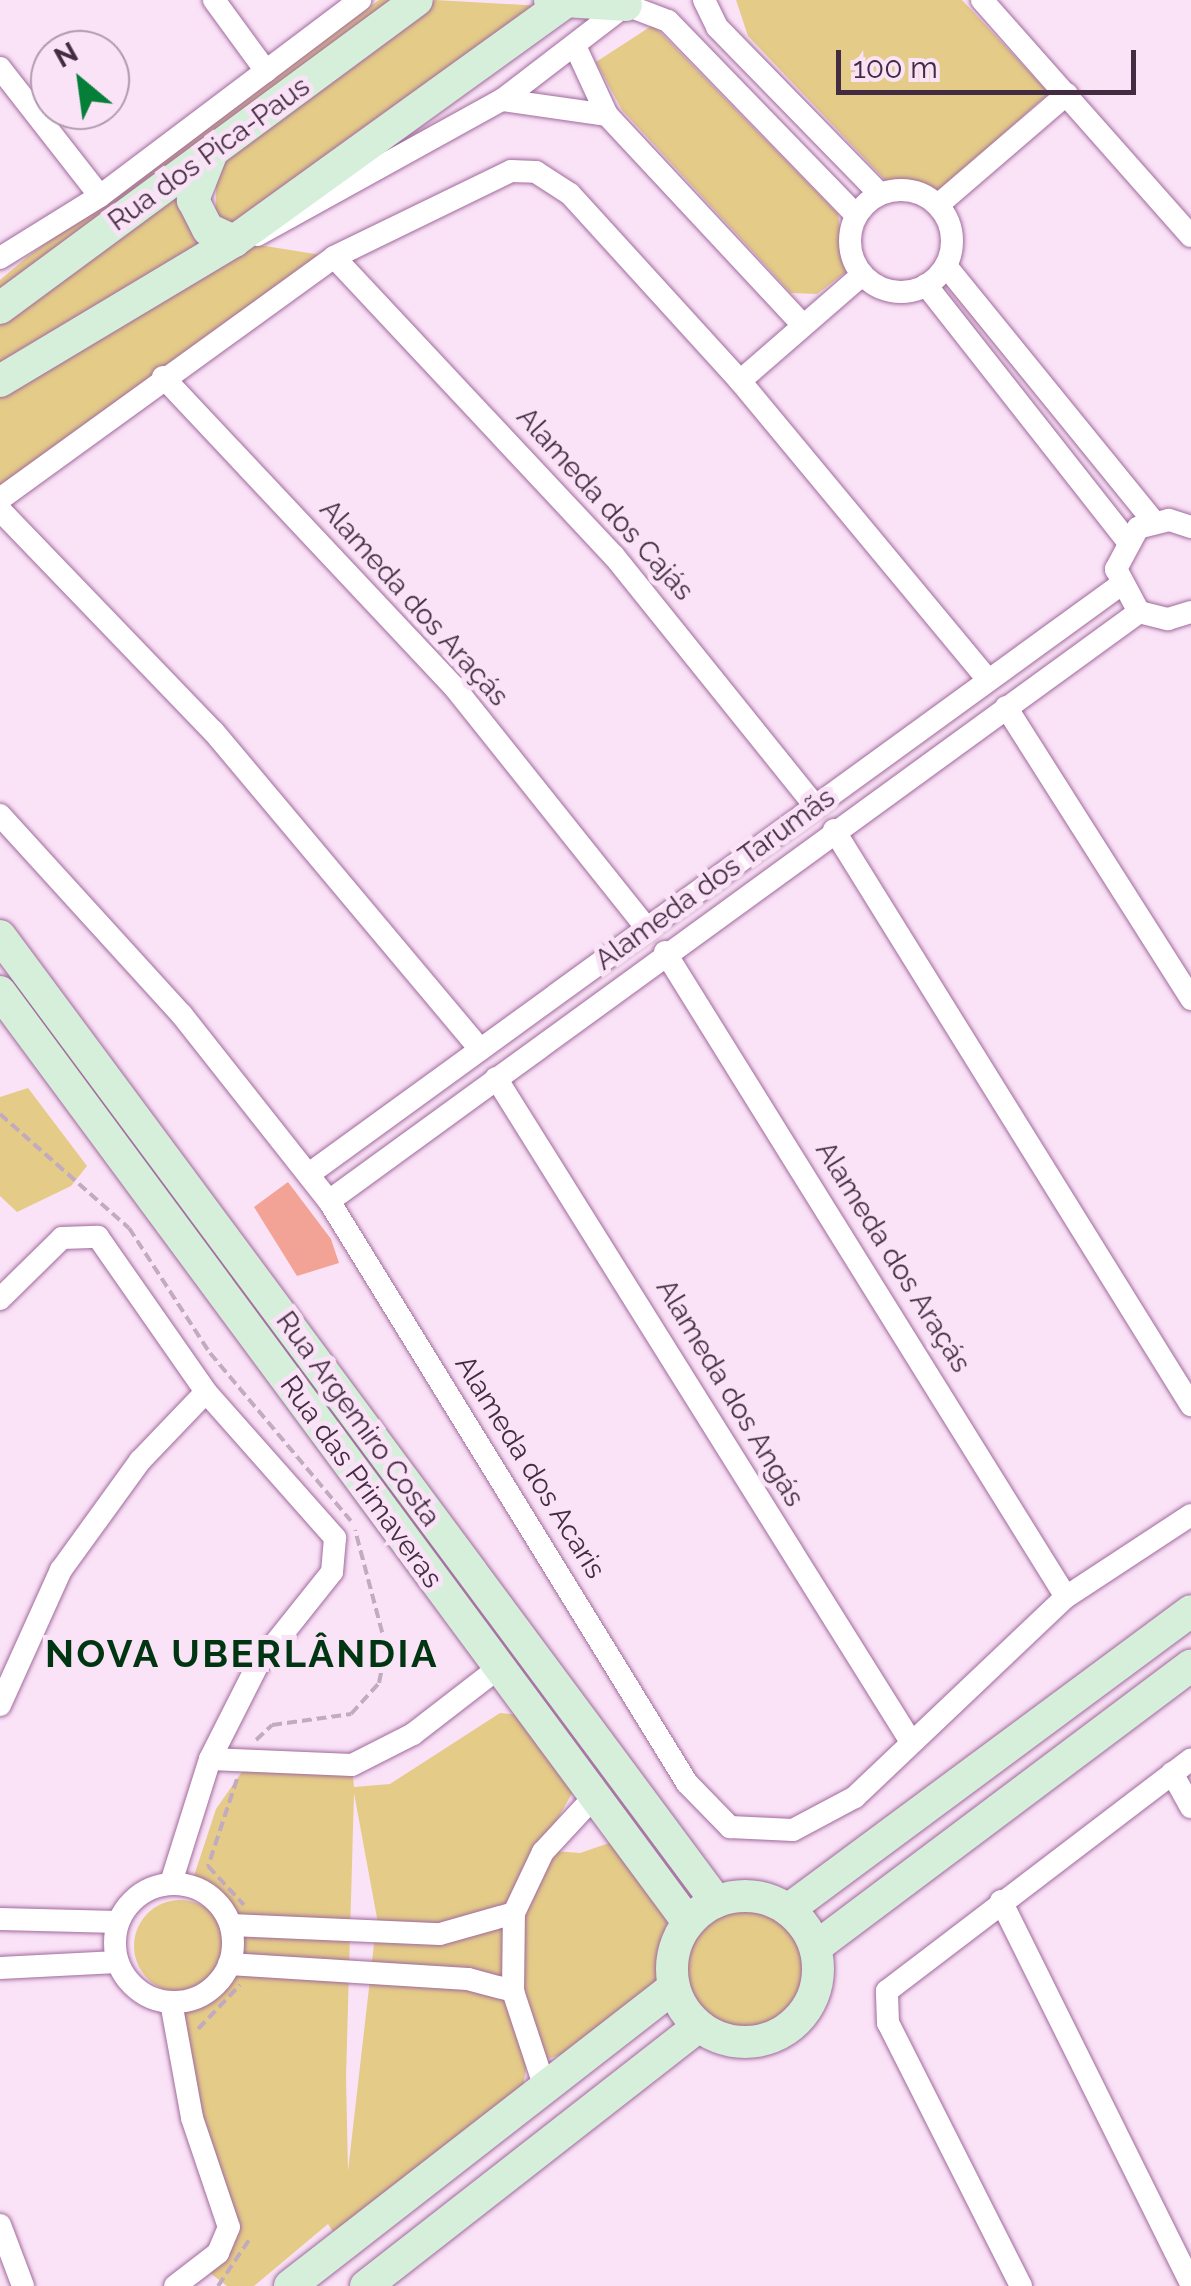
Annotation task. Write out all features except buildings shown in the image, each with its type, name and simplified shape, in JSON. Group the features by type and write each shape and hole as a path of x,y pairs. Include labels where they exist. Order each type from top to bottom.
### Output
{"street":[{"path":"214,0 266,70"},
{"path":"0,258 100,196 360,0"},
{"name":"Rua dos Pica-Paus","path":"0,308 418,0"},
{"path":"704,0 751,62 880,194"},
{"path":"982,0 1191,236"},
{"path":"0,380 234,241 560,2 630,2 668,22 731,80 856,215"},
{"path":"212,152 193,200 208,229 234,241 298,218 502,100 576,48 630,2"},
{"path":"576,48 607,116 800,322"},
{"path":"731,80 751,62"},
{"path":"0,68 100,196"},
{"path":"938,205 1067,94"},
{"path":"502,100 607,116"},
{"path":"797,154 819,132"},
{"path":"0,500 163,377 334,257 510,172 536,172 570,194 740,381 987,678"},
{"path":"911,190 938,205 951,228 946,266 926,286 885,290 862,274 850,246 856,215 880,194 911,190"},
{"name":"Alameda dos Cajás","path":"334,257 614,556 814,805"},
{"path":"946,266 1153,521 1191,527"},
{"path":"740,381 800,322 862,274"},
{"path":"926,286 1126,539"},
{"name":"Alameda dos Araçás","path":"163,377 455,688 646,927"},
{"path":"0,510 214,732 480,1049"},
{"path":"1153,521 1126,539 1118,586 1139,612 1188,619"},
{"name":"Alameda dos Tarumãs","path":"309,1174 1118,586"},
{"name":"Alameda dos Tarumãs","path":"329,1201 664,952 1139,612"},
{"path":"1006,707 1191,998"},
{"path":"901,742 920,768"},
{"name":"Alameda dos Acaris","path":"0,815 182,1016 329,1201 708,1810 761,1834 793,1830 855,1797 1066,1598 1191,1515"},
{"path":"834,830 1191,1405"},
{"path":"730,869 748,892"},
{"name":"Rua Argemiro Costa","path":"0,936 571,1712 716,1901"},
{"name":"Alameda dos Araçás","path":"664,952 1066,1598"},
{"path":"559,992 578,1016"},
{"name":"Rua das Primaveras","path":"5,1009 688,1922"},
{"name":"Alameda dos Angás","path":"496,1078 910,1742"},
{"path":"0,1298 62,1238 98,1237 206,1392 338,1549 322,1587 257,1666 210,1758 171,1883"},
{"path":"0,1705 61,1570 140,1460 206,1392"},
{"path":"335,1447 364,1427"},
{"path":"789,1909 1191,1610"},
{"path":"816,1947 1191,1665"},
{"path":"210,1758 246,1766 367,1759 497,1668"},
{"path":"540,1725 571,1712"},
{"path":"1021,2286 883,2006 894,1981 1181,1766 1191,1807"},
{"path":"546,2088 513,1991 514,1913 543,1852 594,1797"},
{"path":"513,1991 373,1971 239,1966 206,1992 171,2002 138,1990 118,1962 118,1922 144,1891 171,1883 208,1894 241,1927 375,1935 440,1934 514,1913"},
{"path":"741,1895 789,1909 816,1947 818,1984 790,2028 748,2043 698,2026 673,1988 671,1965 688,1922 716,1901 741,1895"},
{"path":"1001,1901 1191,2283"},
{"path":"0,1920 118,1922"},
{"path":"239,1966 241,1927"},
{"path":"373,1971 375,1935"},
{"path":"0,1968 118,1962"},
{"path":"306,2281 673,1988"},
{"path":"171,2002 237,2234 175,2286"},
{"path":"366,2286 698,2026"},
{"path":"0,2226 23,2286"}],"path":[{"path":"0,1114 129,1228 210,1353 366,1548 386,1647 379,1683 351,1714 272,1725 246,1766 208,1866 236,1894 241,1927"},
{"path":"197,2039 239,1966"},
{"path":"218,2286 240,2264 237,2234"}],"shaded area":[{"path":"379,0 410,0 0,301 0,280 27,257"},
{"path":"435,0 542,6 240,225 215,224 217,161"},
{"path":"736,0 962,0 1049,93 938,192 885,180 748,36"},
{"path":"653,25 838,214 846,272 817,294 791,293 622,110 596,62"},
{"path":"196,184 234,241 334,257 0,499 0,308"},
{"path":"28,1088 87,1166 71,1186 17,1212 0,1196 0,1097"},
{"path":"500,1713 522,1715 575,1788 540,1850 580,1853 615,1841 667,1920 656,1982 570,2052 527,2065 521,2096 336,2236 328,2224 254,2286 227,2286 202,2267 227,2240 172,1996 206,1992 229,1964 231,1925 191,1885 216,1809 246,1766 352,1765 354,1787 390,1784","holes":["354,1793 377,1918 348,2171 346,2077"]},
{"path":"180,1900 198,1903 213,1913 223,1928 223,1964 213,1979 198,1989 180,1992 162,1989 147,1979 137,1964 134,1946 137,1928 147,1913 162,1903"},
{"path":"747,1907 771,1911 791,1925 805,1945 809,1969 805,1993 791,2013 771,2027 747,2031 723,2027 703,2013 689,1993 685,1969 689,1945 703,1925 723,1911"}],"district":[{"name":"NOVA UBERLÂNDIA","path":"242,1654"}]}
